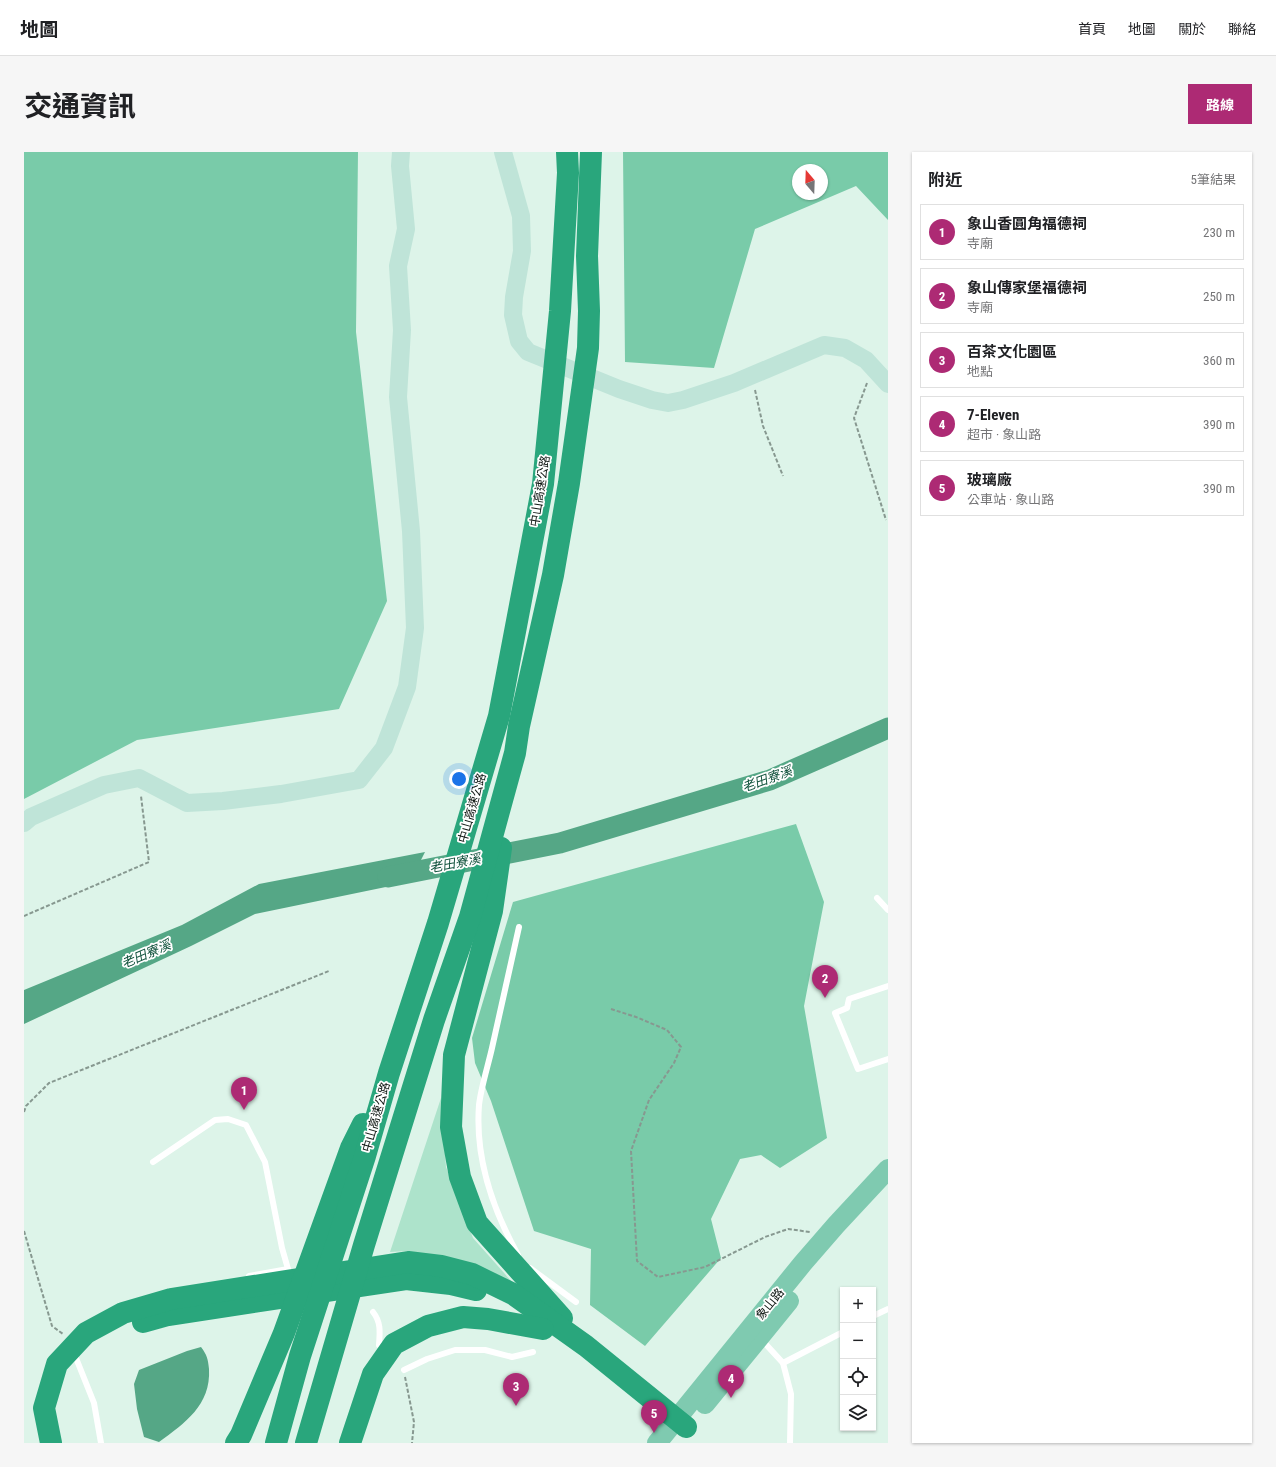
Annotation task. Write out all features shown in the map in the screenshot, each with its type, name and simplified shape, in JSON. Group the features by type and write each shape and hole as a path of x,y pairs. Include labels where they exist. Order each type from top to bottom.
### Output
{"highway":[{"name":"中山高速公路","path":"276,1443 300,1356 438,923 499,716 544,484 561,295 568,173 567,152"},
{"path":"592,152 587,256 589,312 588,348 553,575 519,726 492,911 454,1055 451,1127 460,1177 477,1223 586,1346 673,1434"},
{"path":"306,1443 362,1252 429,1034 470,917 515,753"},
{"path":"236,1443 242,1435 284,1333 351,1148 389,1073"},
{"path":"51,1443 44,1408 57,1364 86,1333 123,1313 171,1299 408,1262 442,1266 472,1274 513,1294 586,1346"},
{"path":"65,1443 60,1407 70,1372 99,1340 132,1325 168,1315 406,1279 451,1284 476,1290 505,1303 560,1340 673,1434"},
{"path":"350,1443 373,1374 394,1344 428,1326 463,1317 488,1319 543,1329"}],"main road":[{"name":"象山路","path":"673,1434 754,1333 822,1241 888,1169"},
{"name":"象山路","path":"754,1333 811,1273 888,1186"}],"street":[{"path":"24,823 31,817 104,785 139,778 187,804 281,794 358,780 384,748 407,687 415,628 411,531 398,397 402,330 398,266 406,229 400,166 401,152"},
{"path":"503,152 521,216 522,251 514,297 513,315 519,341 528,352 619,389 652,400 668,403 683,400 734,383 824,345 845,348 866,360 888,384"}],"lane":[{"path":"877,898 888,910"},
{"path":"519,927 479,1104 479,1135 484,1167 492,1198 506,1234 522,1262 576,1302"},
{"path":"888,986 850,999 847,1008 835,1013 858,1069 888,1059"},
{"path":"153,1162 215,1120 228,1119 246,1125 265,1162 282,1248 288,1269 243,1277"},
{"path":"75,1335 133,1302"},
{"path":"876,1315 888,1309"},
{"path":"372,1312 378,1319 380,1331 379,1345"},
{"path":"754,1333 783,1363 791,1394 790,1443"},
{"path":"783,1363 840,1334"},
{"path":"68,1339 94,1403 101,1443"},
{"path":"404,1370 427,1359 455,1350 485,1350 512,1357 533,1352"}],"path":[{"path":"873,368 854,418 886,520"},
{"path":"752,375 763,426 784,476"},
{"path":"24,916 149,862 139,778"},
{"path":"24,1112 26,1106 49,1083 329,971"},
{"path":"611,1009 636,1017 667,1030 681,1047 674,1063 649,1100 631,1151 637,1261 658,1277 706,1267 765,1237 788,1228 809,1231 822,1241"},
{"path":"24,1231 52,1326 68,1339"},
{"path":"404,1370 414,1422 412,1443"}],"shaded area":[{"path":"24,152 358,152 356,332 387,601 339,709 137,740 24,799"},
{"path":"623,152 888,152 888,220 856,186 828,198 828,164 792,164 792,200 823,200 755,229 714,368 625,362"},
{"path":"796,824 824,902 804,1006 827,1138 780,1168 761,1155 740,1159 711,1219 721,1258 645,1346 590,1305 591,1249 534,1231 491,1101 475,1063 472,1038 513,902"},
{"path":"441,1098 446,1167 473,1238 513,1283 408,1251 390,1252"}],"water":[{"name":"老田寮溪","path":"425,852 410,882 255,914 191,946 24,1024 24,990 182,925 259,884"},
{"path":"201,1347 207,1357 209,1369 206,1393 201,1403 187,1420 159,1442 144,1437 137,1409 134,1384 139,1370"}],"waterway":[{"name":"老田寮溪","path":"388,877 560,843 770,780 888,728"}],"place":[{"name":"象山傳家堡福德祠","path":"825,998"},
{"name":"象山香圓角福德祠","path":"244,1110"},
{"name":"7-Eleven","path":"731,1398"},
{"name":"百茶文化園區","path":"516,1406"},
{"name":"玻璃廠","path":"654,1433"}]}
